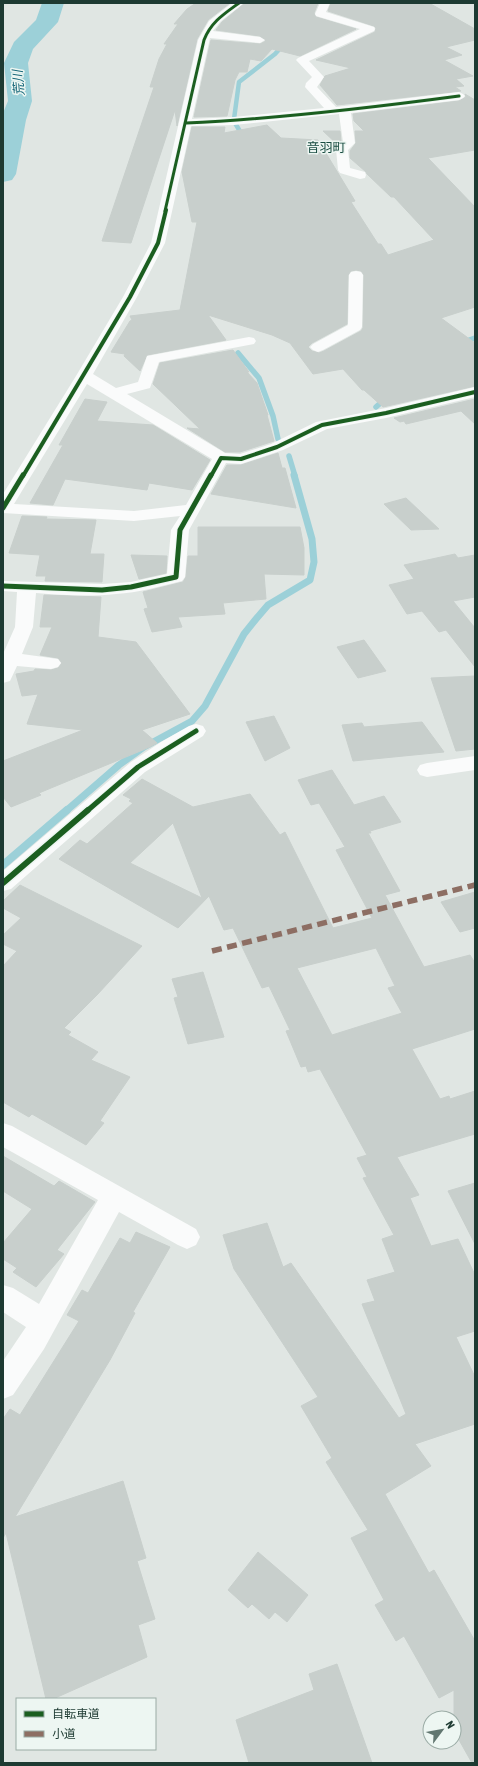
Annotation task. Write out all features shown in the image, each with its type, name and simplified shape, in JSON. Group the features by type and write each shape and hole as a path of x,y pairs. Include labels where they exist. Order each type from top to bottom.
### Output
{"street":[{"path":"192,509 134,516 3,508 84,376 130,297 158,243 200,60 201,45 206,34 222,15 239,3"},
{"path":"325,3 320,14 370,29 334,44 302,60 318,77 312,83 311,87 338,110 349,143 342,149 344,170 360,175"},
{"path":"206,34 260,40"},
{"path":"186,122 234,121 393,105 459,96"},
{"path":"318,347 355,327 356,275"},
{"path":"114,393 145,385 152,359 249,341"},
{"path":"84,376 222,458 241,459 277,447 322,425 386,414 475,392"},
{"path":"3,586 116,588 151,584 176,577 180,530 222,458"},
{"path":"3,677 24,627 27,587"},
{"path":"10,659 51,663"},
{"path":"3,883 138,767 196,731"},
{"path":"427,770 475,763"},
{"path":"3,1134 187,1237"},
{"path":"3,1385 34,1340 114,1196"},
{"path":"3,1297 43,1322"}],"building":[{"path":"196,3 230,3 208,20 197,39 177,126 175,110 131,243 102,241 154,87 150,87 159,59 167,44 164,44 178,24 174,24 187,9"},
{"path":"245,3 318,3 314,13 316,17 356,29 300,56 272,49 261,61 250,59 247,72 239,72 235,80 227,116 194,117 211,40 260,44 266,41 260,36 216,30 222,22"},
{"path":"331,3 429,3 475,29 475,40 446,47 462,55 444,60 473,76 456,79 464,86 455,87 461,91 337,105 320,85 325,76 351,68 316,60 375,32 376,28 374,26 328,11"},
{"path":"465,94 475,100 475,150 428,158 475,207 475,307 441,318 475,343 475,386 383,407 364,390 362,390 343,369 313,374 290,343 272,335 208,315 226,340 147,355 140,371 124,356 125,354 111,352 132,320 130,316 180,310 197,222 192,222 182,172 192,127 225,127 224,133 267,125 281,138 318,140 355,201 351,202 378,244 381,244 388,255 434,240 394,197 391,197 350,158 350,151 356,143 355,131 364,131 354,121 353,114 459,101 466,97","holes":["351,271 361,271 364,275 363,328 361,331 324,351 319,353 312,351 308,347 312,343 347,324 348,275"]},
{"path":"323,131 340,131 341,141 338,145"},
{"path":"233,350 249,372 247,372 257,383 268,415 274,441 240,452 225,452 187,428 200,429 153,384 160,363"},
{"path":"85,399 107,402 97,421 153,425 210,460 192,490 149,483 147,490 65,479 53,505 30,503 63,445 59,445"},
{"path":"475,399 475,424 461,411 406,424 404,421 400,422 394,418"},
{"path":"278,453 282,468 285,468 296,508 211,494 227,465 241,465"},
{"path":"406,498 439,529 411,530 384,504"},
{"path":"22,516 47,517 46,519 96,520 90,554 104,554 102,582 45,581 46,576 36,576 40,555 9,553"},
{"path":"198,527 300,527 304,548 304,575 264,574 266,599 223,603 225,614 178,617 182,627 152,632 144,609 148,608 143,592 183,582 186,577 188,556 198,556"},
{"path":"455,554 458,558 475,555 475,597 453,601 475,628 475,667 446,630 439,632 422,611 407,614 389,585 414,579 404,565"},
{"path":"131,555 167,556 166,573 139,579"},
{"path":"44,595 101,597 98,637 136,642 190,714 142,730 157,743 150,747 39,793 41,795 11,807 3,797 3,761 83,730 27,724 38,694 22,696 16,674 34,671 35,669 51,670 58,668 62,663 58,658 40,655 52,627 40,627"},
{"path":"364,640 386,671 358,678 337,647"},
{"path":"475,676 475,749 456,751 431,678"},
{"path":"274,716 290,748 265,761 246,722"},
{"path":"422,722 444,752 353,761 342,725 362,723 364,727"},
{"path":"332,770 354,805 384,796 401,822 370,831 371,833 368,833 400,891 385,895 424,967 470,955 475,963 475,1029 412,1049 440,1099 449,1096 450,1099 475,1091 475,1134 397,1157 419,1195 410,1198 431,1246 458,1239 475,1275 475,1331 456,1337 475,1377 475,1424 415,1444 431,1466 385,1494 429,1573 434,1570 475,1641 475,1763 472,1763 462,1745 462,1710 454,1710 454,1690 439,1698 404,1636 396,1641 375,1605 384,1600 351,1538 368,1530 326,1462 332,1458 301,1406 318,1397 234,1269 223,1235 267,1223 283,1267 291,1263 399,1418 406,1414 362,1304 375,1301 367,1280 395,1272 382,1239 394,1235 363,1178 367,1177 357,1158 367,1155 320,1069 308,1072 306,1066 301,1067 286,1031 290,1030 269,986 262,988 233,928 224,930 209,896 178,928 59,859 80,840 87,844 133,803 129,801 131,799 123,795 142,779 193,807 250,794 280,835 285,832 333,928 372,918 336,850 345,847 319,803 311,805 298,780","holes":["173,823 202,898 130,863","376,948 395,986 388,988 402,1013 332,1035 297,968"]},
{"path":"20,885 142,946 64,1028 71,1032 68,1035 98,1052 91,1060 130,1077 100,1121 104,1123 86,1145 32,1114 29,1117 3,1102 3,966 17,951 3,944 3,935 21,918 3,908 3,901"},
{"path":"475,892 475,928 460,932 441,902"},
{"path":"203,972 224,1037 188,1044 174,998 178,997 172,979"},
{"path":"3,1156 54,1186 59,1181 95,1202 57,1250 64,1254 36,1287 13,1272 17,1268 3,1259 3,1243 32,1209 3,1191"},
{"path":"475,1183 475,1244 448,1191"},
{"path":"136,1232 170,1247 133,1312 135,1313 110,1360 15,1517 123,1481 146,1558 137,1561 155,1619 138,1625 147,1657 55,1698 46,1698 6,1533 3,1538 3,1419 10,1409 20,1415 79,1321 67,1315 82,1290 88,1293 120,1238 130,1243"},
{"path":"258,1552 308,1595 287,1622 275,1612 269,1619 252,1604 248,1608 228,1590"},
{"path":"337,1664 372,1763 249,1763 236,1720 314,1690 309,1674"}],"waterway":[{"name":"荒川","path":"3,174 13,120 20,101 16,63 22,47 47,22 53,3"},
{"path":"234,119 239,82 275,54 286,42"},
{"path":"235,123 244,138"},
{"path":"461,343 475,338"},
{"path":"238,353 259,378 273,416 278,439"},
{"path":"376,407 387,397"},
{"path":"289,456 295,476"},
{"path":"66,811 119,765 144,747 192,721 205,706 244,634 256,619 268,605 310,580 314,562 312,539 294,475"},
{"path":"3,865 67,810"}],"marked path":[{"path":"212,951 475,885"}],"cycle path":[{"path":"3,508 84,376 130,297 158,243 202,46 206,34 218,19 239,3"},
{"path":"186,123 234,121 393,105 459,96"},
{"path":"3,586 102,590 131,587 176,577 180,530 221,458 241,459 277,447 322,425 386,413 475,392"},
{"path":"3,883 138,767 196,731"}],"district":[{"name":"音羽町","path":"326,147"}]}
